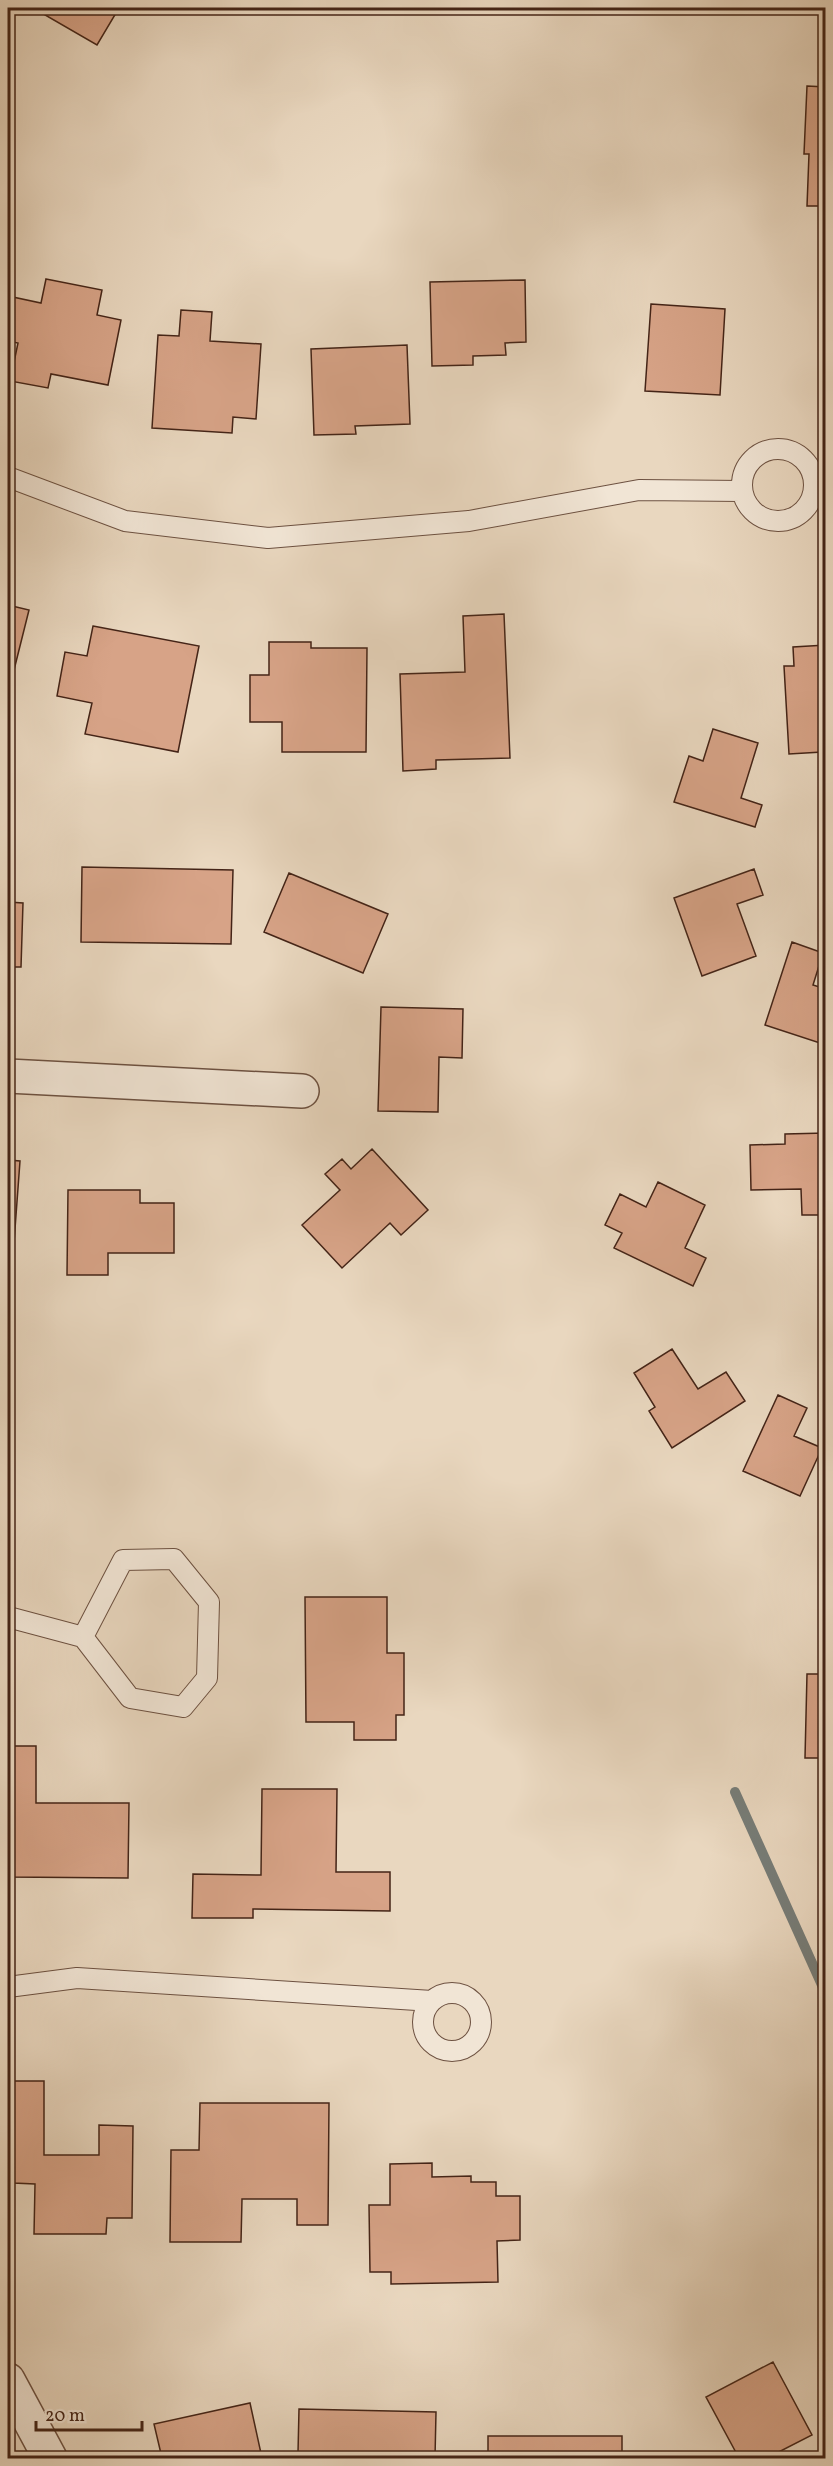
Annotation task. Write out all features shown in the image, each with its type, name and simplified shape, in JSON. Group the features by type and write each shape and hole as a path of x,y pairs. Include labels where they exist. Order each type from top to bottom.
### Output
{"street":[{"path":"8,1076 302,1091"},
{"path":"8,2380 50,2458"}],"lane":[{"path":"8,477 125,521 268,538 469,521 639,490 742,491"},
{"path":"8,1617 83,1637 130,1698 183,1707 207,1678 210,1602 174,1559 123,1560 83,1637"},
{"path":"8,1987 77,1978 432,2001"}],"building":[{"path":"33,8 119,8 97,45"},
{"path":"807,86 826,87 826,206 807,206 809,154 804,154"},
{"path":"46,279 102,290 97,315 121,320 108,385 51,374 48,388 10,381 18,343 8,341 8,296 41,303"},
{"path":"525,280 526,342 505,343 506,355 473,356 473,365 432,366 430,282"},
{"path":"651,304 725,309 720,395 645,391"},
{"path":"181,310 212,312 210,341 261,344 256,419 233,417 232,433 152,428 158,335 179,336"},
{"path":"407,345 410,424 355,426 356,434 314,435 311,349"},
{"path":"8,605 29,610 8,694"},
{"path":"504,614 510,758 436,760 436,769 403,771 400,674 465,672 463,616"},
{"path":"93,626 199,646 178,752 85,734 92,703 57,696 65,652 87,656"},
{"path":"269,642 311,642 311,648 367,648 366,752 282,752 282,722 250,722 250,675 269,675"},
{"path":"826,645 826,718 820,718 822,752 789,754 784,666 794,666 793,647"},
{"path":"713,729 758,743 741,798 762,805 755,827 674,802 689,756 703,761"},
{"path":"82,867 233,870 231,944 81,942"},
{"path":"754,869 763,895 737,904 756,956 702,976 674,898"},
{"path":"289,873 388,914 363,973 264,932"},
{"path":"8,902 23,903 21,967 8,967"},
{"path":"792,942 823,953 813,985 826,989 826,1045 765,1025"},
{"path":"381,1007 463,1009 462,1058 439,1057 438,1112 378,1111"},
{"path":"826,1133 826,1215 802,1215 801,1189 751,1190 750,1145 785,1144 785,1134"},
{"path":"372,1149 428,1210 401,1235 390,1223 342,1268 302,1225 340,1190 325,1174 342,1159 351,1169"},
{"path":"8,1160 20,1161 13,1256 8,1256"},
{"path":"658,1182 705,1205 685,1248 706,1258 693,1286 614,1248 622,1233 605,1225 620,1194 646,1207"},
{"path":"68,1190 140,1190 140,1203 174,1203 174,1253 108,1253 108,1275 67,1275"},
{"path":"672,1349 698,1389 726,1372 745,1401 672,1448 649,1411 655,1407 634,1373"},
{"path":"778,1395 807,1408 794,1436 822,1448 800,1496 743,1471"},
{"path":"305,1597 387,1597 387,1653 404,1653 404,1715 396,1715 396,1740 354,1740 354,1722 306,1722"},
{"path":"807,1674 826,1674 826,1758 805,1758"},
{"path":"8,1746 36,1746 36,1803 129,1803 128,1878 8,1877"},
{"path":"262,1789 337,1789 336,1872 390,1872 390,1911 253,1909 253,1918 192,1918 193,1874 261,1875"},
{"path":"8,2081 44,2081 44,2155 99,2155 99,2125 133,2126 132,2218 107,2218 106,2234 34,2234 35,2184 13,2183 13,2145 8,2145"},
{"path":"200,2103 329,2103 328,2225 297,2225 297,2199 242,2199 241,2242 170,2242 171,2150 199,2150"},
{"path":"432,2163 432,2177 471,2176 471,2182 496,2182 496,2196 520,2196 520,2240 497,2241 498,2282 391,2284 391,2272 370,2272 369,2205 390,2205 390,2164"},
{"path":"773,2362 812,2435 767,2458 739,2458 706,2397"},
{"path":"250,2403 262,2458 162,2458 154,2424"},
{"path":"299,2409 436,2412 435,2458 360,2458 360,2455 298,2453"},
{"path":"488,2436 622,2436 622,2458 488,2458"}],"waterway":[{"path":"735,1792 826,1994"}]}
